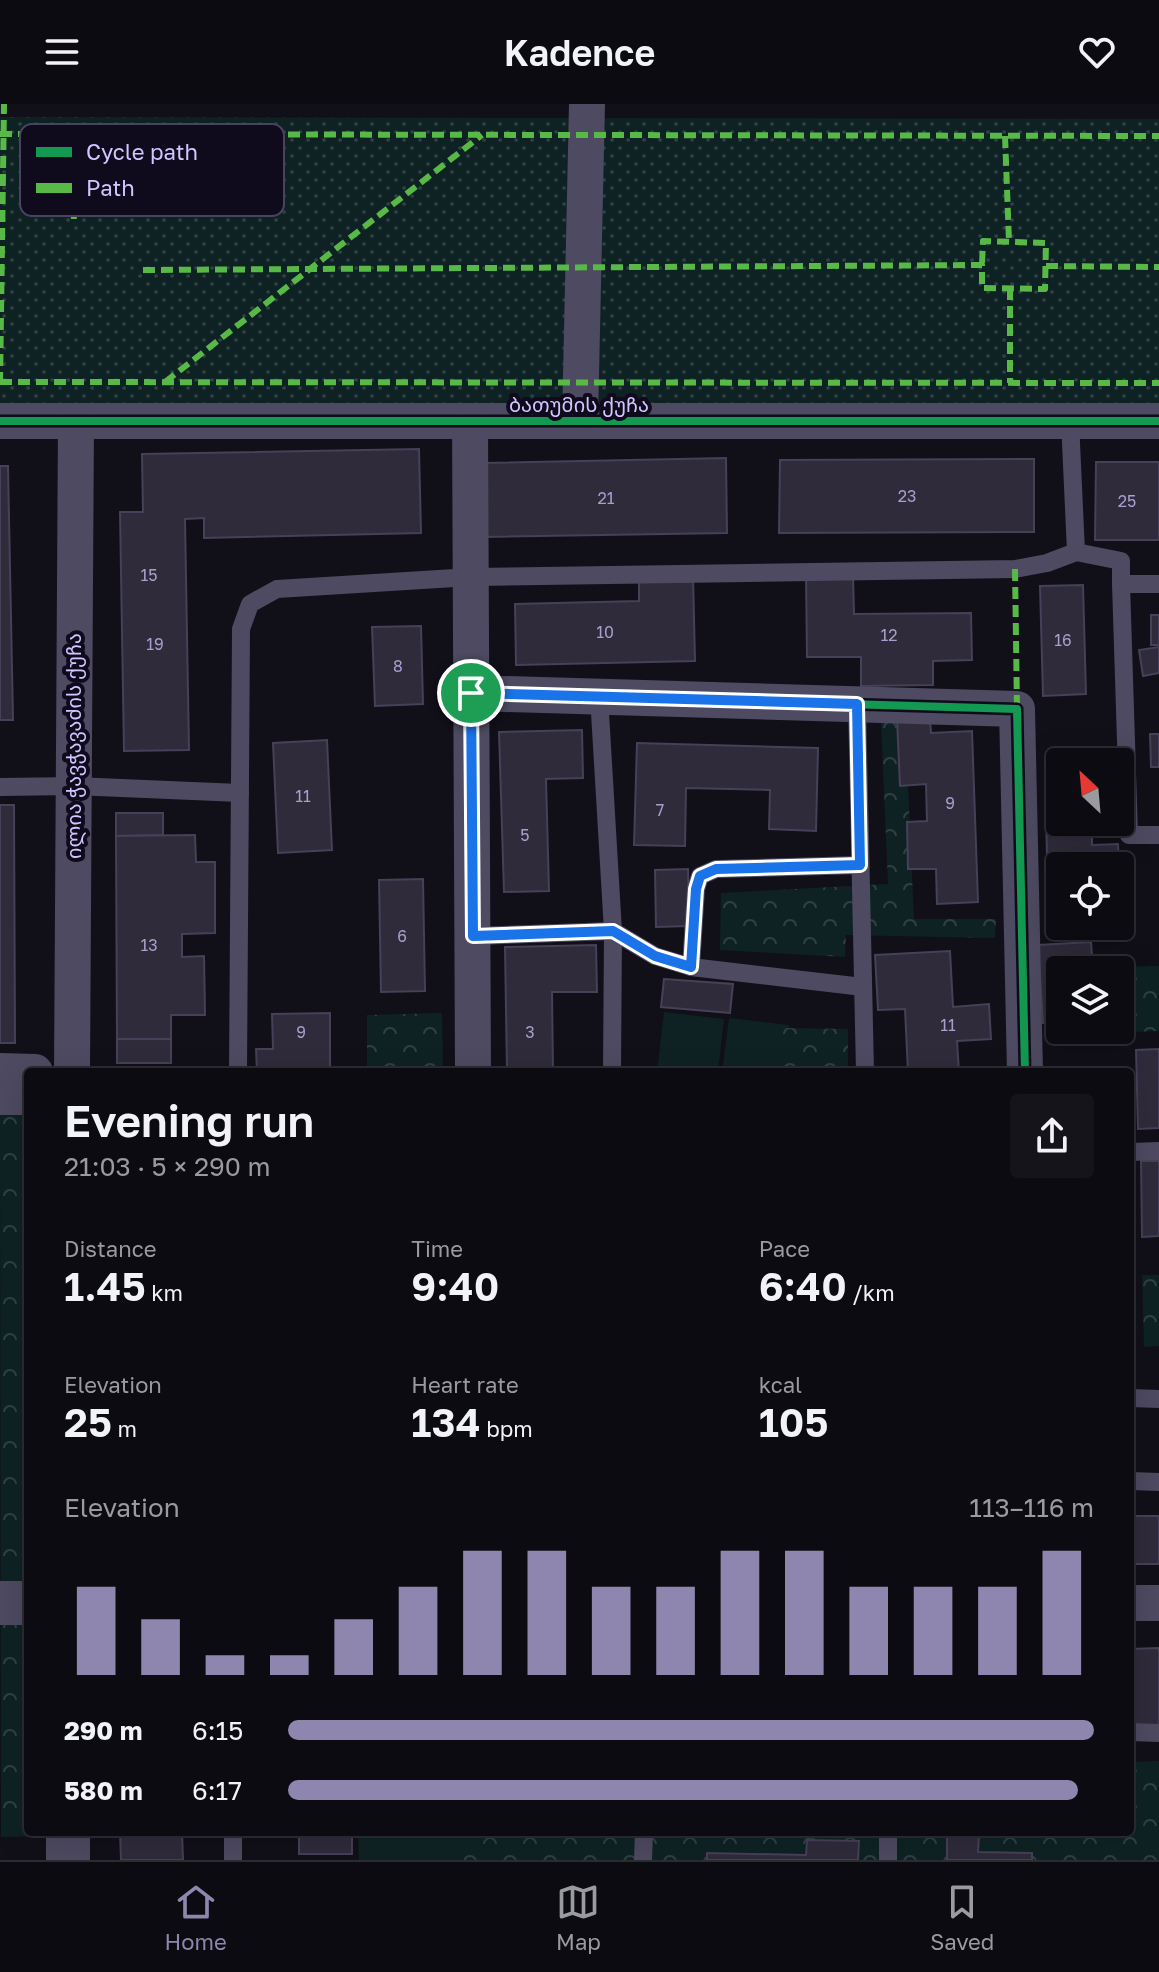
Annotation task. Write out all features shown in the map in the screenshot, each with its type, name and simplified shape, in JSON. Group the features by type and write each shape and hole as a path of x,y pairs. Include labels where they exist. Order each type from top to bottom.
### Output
{"street":[{"path":"580,421 587,104"},
{"name":"ბათუმის ქუჩა","path":"0,421 1159,421"},
{"name":"ილია ჭავჭავაძის ქუჩა","path":"72,1068 76,421"},
{"path":"470,421 473,1068"},
{"path":"471,693 1017,709 1025,1068"},
{"path":"0,1071 24,1072"},
{"path":"0,1097 24,1097"},
{"path":"0,1603 24,1603"},
{"path":"1134,1603 1159,1603"},
{"path":"68,1836 68,1860"}],"lane":[{"path":"1070,421 1076,552"},
{"path":"238,1068 241,629 250,604 277,589 471,577 1015,569 1047,563 1076,552 1121,561 1129,835 1159,835"},
{"path":"1121,584 1159,584"},
{"path":"599,696 613,931 612,1068"},
{"path":"857,704 865,1068"},
{"path":"0,787 74,786 240,793"},
{"path":"691,967 696,889 700,876 716,869 860,865"},
{"path":"473,936 613,931 655,956 691,967 863,987"},
{"path":"1134,1152 1159,1151"},
{"path":"1134,1398 1159,1399"},
{"path":"1134,1481 1159,1482"},
{"path":"1134,1732 1159,1733"},
{"path":"233,1836 233,1860"},
{"path":"643,1860 644,1836"},
{"path":"888,1836 888,1860"}],"green space":[{"path":"0,117 1159,119 1159,404 0,404"},
{"path":"905,719 914,919 996,919 995,938 846,935 845,957 720,950 721,893 888,884 881,721"},
{"path":"1134,966 1159,966 1159,1031 1134,1032"},
{"path":"664,1012 724,1019 718,1068 657,1068"},
{"path":"442,1013 443,1068 367,1068 367,1015"},
{"path":"729,1018 789,1025 784,1068 723,1068"},
{"path":"782,1028 848,1029 848,1068 782,1068"},
{"path":"0,1107 24,1107 24,1836 36,1836 1,1837"},
{"path":"1142,1275 1159,1275 1159,1346 1144,1347"},
{"path":"1159,1761 1159,1860 464,1860 464,1836 1134,1836 1134,1762"},
{"path":"358,1836 464,1836 464,1860 359,1860"}],"building":[{"path":"419,449 421,533 204,538 204,518 185,519 189,750 124,751 120,512 143,512 142,454"},
{"path":"726,458 727,533 485,537 484,463"},
{"path":"1034,459 1034,532 779,533 780,460"},
{"path":"1096,462 1159,462 1159,540 1095,540"},
{"path":"0,466 8,466 13,720 0,720"},
{"path":"806,575 853,575 854,614 971,613 972,660 933,661 933,685 861,686 861,657 807,657"},
{"path":"693,576 695,661 516,665 515,604 639,601 639,577"},
{"path":"1083,585 1086,694 1043,696 1040,586"},
{"path":"1151,615 1159,615 1159,645 1151,645"},
{"path":"421,626 423,704 375,706 372,627"},
{"path":"1159,647 1159,673 1143,676 1139,650"},
{"path":"930,718 931,733 972,731 978,902 937,904 936,869 908,869 907,822 927,821 926,784 900,786 897,719"},
{"path":"582,730 583,778 546,779 549,891 504,892 499,732"},
{"path":"1150,734 1159,734 1159,767 1151,767"},
{"path":"327,740 332,850 278,853 273,743"},
{"path":"637,743 818,748 816,831 769,829 770,790 686,788 685,846 634,845"},
{"path":"0,805 14,805 15,1043 0,1043"},
{"path":"116,813 163,813 163,835 116,836"},
{"path":"195,835 196,862 215,862 215,933 182,934 182,957 204,956 205,1015 171,1015 171,1039 117,1039 116,836"},
{"path":"1046,836 1092,836 1092,845 1118,844 1118,852 1047,852"},
{"path":"688,869 689,926 656,927 655,870"},
{"path":"423,879 425,991 381,992 379,880"},
{"path":"1091,942 1092,956 1046,956 1046,1023 1043,1023 1038,945"},
{"path":"596,945 597,992 552,992 553,1068 507,1068 505,947"},
{"path":"950,951 953,1007 989,1004 991,1039 957,1041 959,1068 908,1068 905,1009 878,1010 875,955"},
{"path":"664,979 733,984 730,1013 661,1007"},
{"path":"330,1013 330,1068 257,1068 256,1049 273,1049 272,1014"},
{"path":"117,1039 171,1039 171,1063 117,1063"},
{"path":"1159,1049 1159,1128 1138,1129 1136,1050"},
{"path":"1141,1161 1159,1161 1159,1236 1142,1237"},
{"path":"1134,1516 1159,1516 1159,1564 1134,1564"},
{"path":"1159,1648 1159,1727 1134,1727 1134,1649"},
{"path":"120,1836 182,1836 183,1860 121,1860"},
{"path":"299,1836 352,1836 352,1854 299,1854"},
{"path":"947,1836 979,1836 978,1852 1032,1853 1032,1860 947,1860"},
{"path":"807,1840 859,1841 858,1860 707,1860 707,1853 806,1855"}],"marked path":[{"path":"0,384 4,104"},
{"path":"0,134 20,134"},
{"path":"284,134 1159,136"},
{"path":"165,382 482,135"},
{"path":"1005,136 1009,242"},
{"path":"74,216 74,225"},
{"path":"143,270 982,265 982,288 1045,289 1046,243 983,241 982,265"},
{"path":"1046,266 1159,267"},
{"path":"1010,288 1010,383"},
{"path":"0,382 1159,383"},
{"path":"1015,569 1017,709"}],"cycle path":[{"path":"0,421 1159,421"},
{"path":"471,693 1017,709 1025,1068"}],"route":[{"path":"471,693 857,704 860,865 716,869 700,876 696,889 691,967 655,956 613,931 473,936 471,693"}]}
